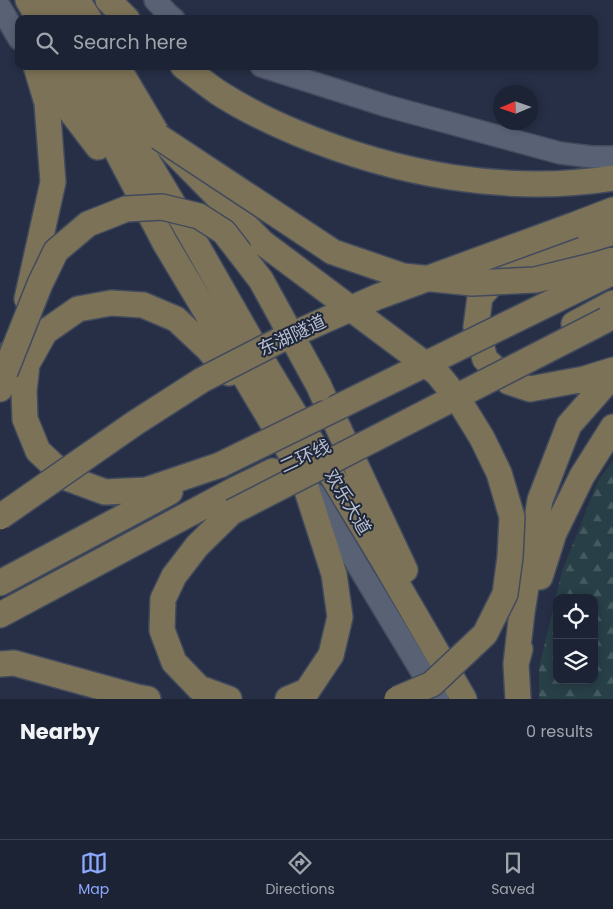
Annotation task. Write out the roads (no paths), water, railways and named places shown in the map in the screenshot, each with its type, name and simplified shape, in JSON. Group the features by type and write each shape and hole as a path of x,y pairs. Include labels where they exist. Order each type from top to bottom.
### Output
{"highway":[{"path":"12,0 20,15"},
{"path":"28,0 37,15"},
{"path":"50,0 59,15"},
{"path":"78,0 87,15"},
{"path":"82,0 88,15"},
{"path":"108,0 123,15"},
{"path":"3,380 30,289 53,182 47,103 38,70"},
{"path":"40,70 100,150 165,243"},
{"path":"68,70 113,144 165,243"},
{"path":"92,70 172,202"},
{"path":"114,70 172,202"},
{"path":"119,70 159,137 263,243 437,373 458,399 482,438 499,473 512,517 510,557 505,594 485,634 432,684 397,699"},
{"path":"188,70 220,94 269,121 329,146 379,162 477,181 533,184 589,182 613,178"},
{"path":"159,137 333,252 404,276 472,283 535,280 613,260"},
{"name":"欢乐大道","path":"172,202 266,366 382,558 464,699"},
{"path":"3,380 40,284 56,251 88,224 126,209 162,207 199,216 224,232 261,280 320,388 464,699"},
{"name":"东湖隧道","path":"0,517 135,423 202,380 278,341 377,298 613,210"},
{"path":"613,232 505,268 480,297 476,327 485,358 509,382 530,389 584,380 613,370"},
{"name":"欢乐大道","path":"165,243 300,469"},
{"name":"二环线","path":"0,583 220,465 613,272"},
{"path":"220,465 146,490 105,492 67,478 38,451 25,419 24,391 27,364 45,332 78,309 111,304 143,305 176,319 208,348 266,414"},
{"path":"232,512 611,314"},
{"name":"二环线","path":"0,615 234,490 544,340 611,314"},
{"path":"518,699 516,664 522,612 540,500 569,425 613,375"},
{"path":"516,664 528,616 554,533 582,476 613,427"},
{"path":"288,699 307,691 331,656 340,617 334,574 300,469"},
{"path":"229,699 199,688 174,662 162,630 163,599 174,576 197,546 273,472"},
{"path":"0,664 14,664 142,698"}],"main road":[{"path":"155,0 169,15"},
{"path":"0,7 15,32"},
{"path":"273,70 387,106 560,153 592,157 613,157"},
{"name":"欢乐大道","path":"300,469 438,699"}]}
